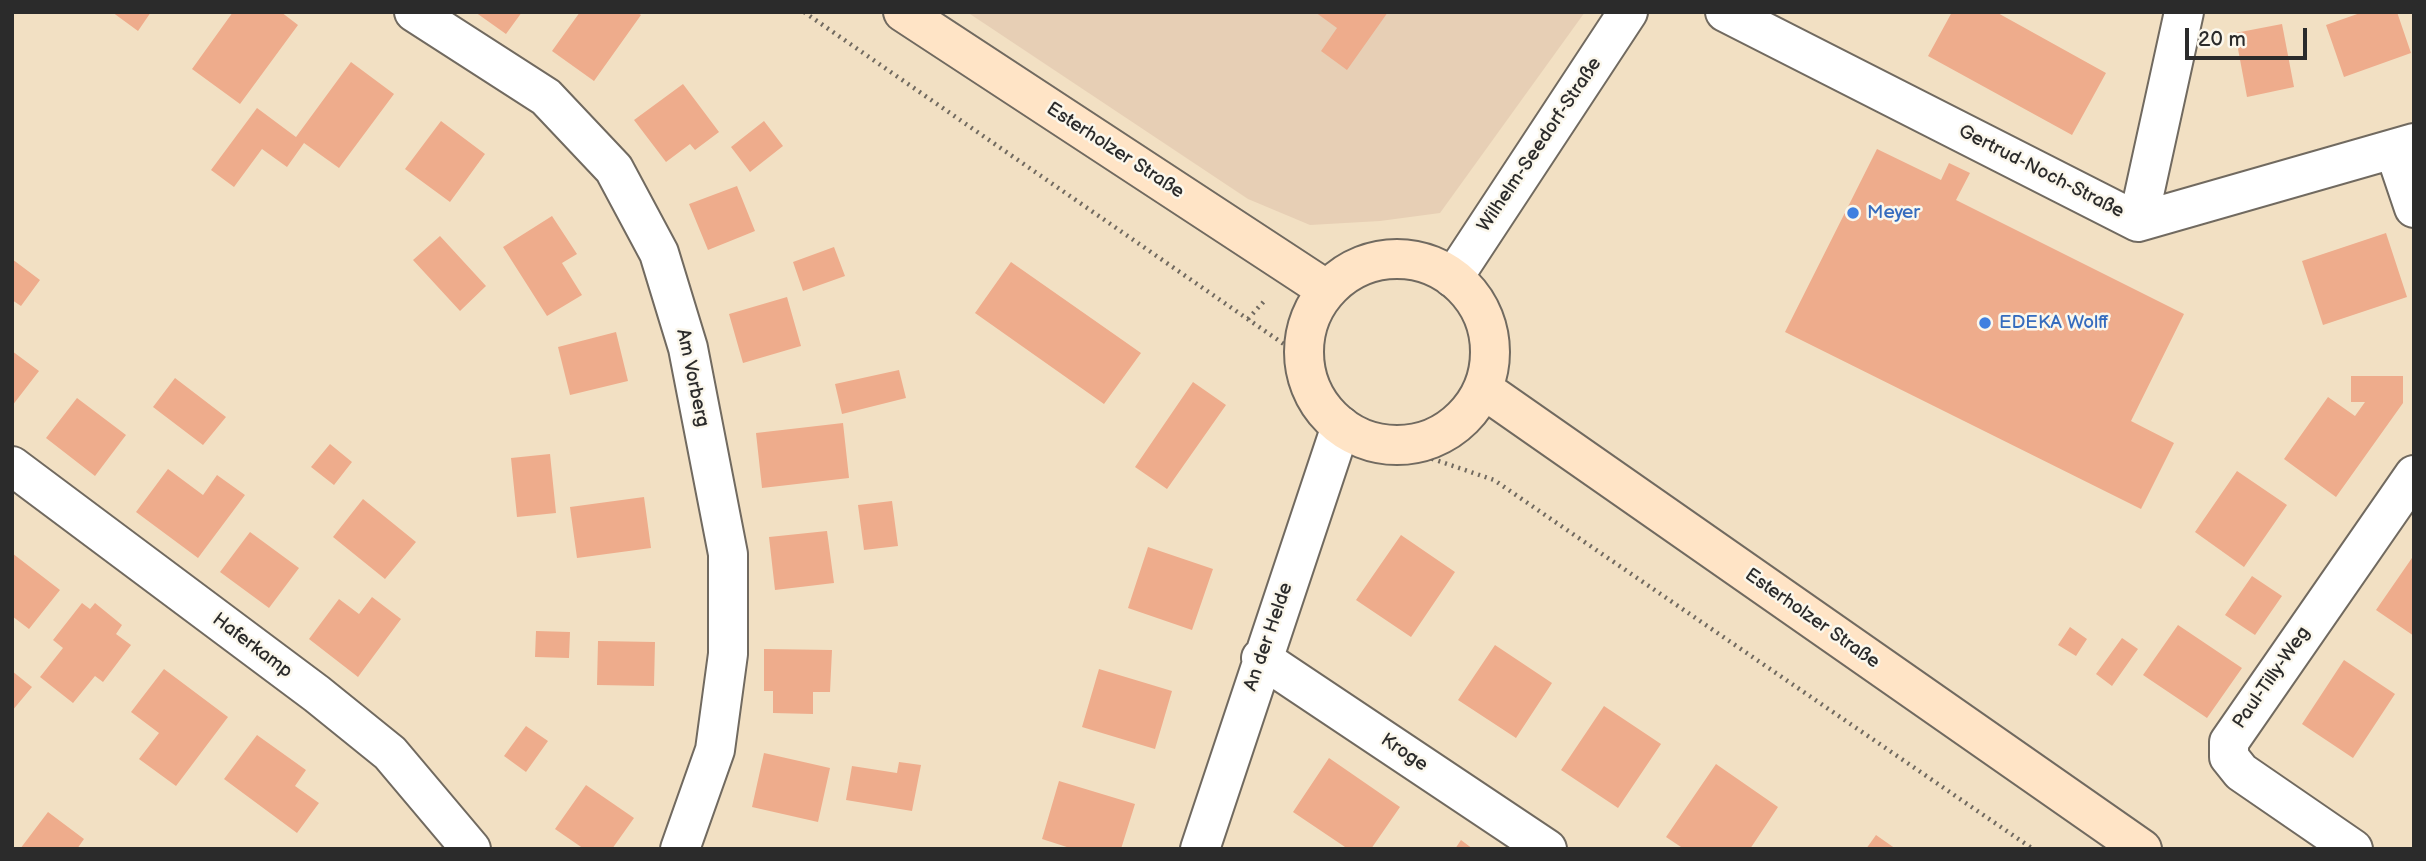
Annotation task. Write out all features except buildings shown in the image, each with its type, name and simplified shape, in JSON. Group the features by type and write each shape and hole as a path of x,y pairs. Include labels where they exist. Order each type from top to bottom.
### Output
{"main road":[{"name":"Esterholzer Straße","path":"904,12 1327,290"},
{"path":"1401,259 1429,264 1453,278 1474,300 1487,328 1490,359 1483,389 1468,413 1446,431 1420,442 1392,445 1365,439 1341,426 1315,396 1304,358 1309,322 1327,290 1349,272 1374,262 1401,259"},
{"name":"Esterholzer Straße","path":"1483,389 2142,849"}],"street":[{"name":"Am Vorberg","path":"414,12 546,97 614,169 662,265 688,348 728,554 728,654 715,750 680,849"},
{"name":"Wilhelm-Seedorf-Straße","path":"1453,278 1628,12"},
{"name":"Gertrud-Noch-Straße","path":"1725,12 2138,222 2404,146"},
{"path":"2138,222 2184,12"},
{"path":"2404,146 2414,208"},
{"name":"An der Helde","path":"1200,849 1341,426"},
{"name":"Haferkamp","path":"12,466 317,694 390,754 471,849"},
{"name":"Paul-Tilly-Weg","path":"2353,849 2241,772 2229,757 2229,742 2414,475"},
{"name":"Kroge","path":"1262,658 1547,849"}],"path":[{"path":"804,12 1304,358"},
{"path":"1392,445 1494,480 2033,849"}],"shaded area":[{"path":"967,12 1585,12 1440,213 1380,221 1310,225 1248,199"}],"place":[{"name":"Meyer","path":"1853,213"},
{"name":"EDEKA Wolff","path":"1985,323"}]}
